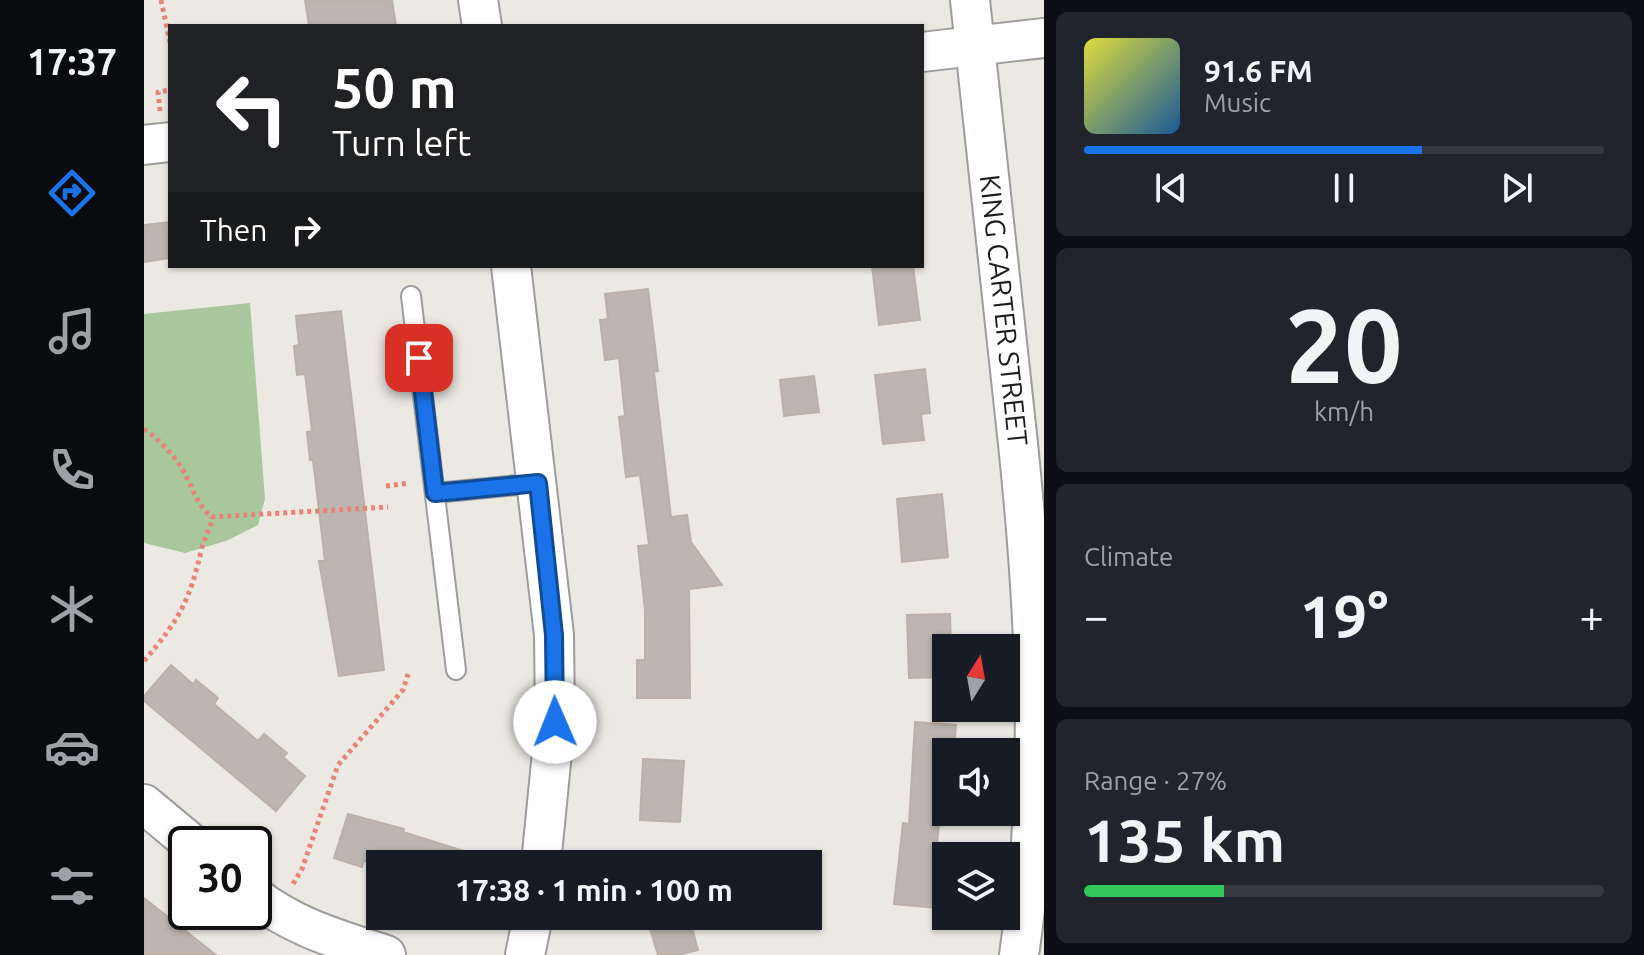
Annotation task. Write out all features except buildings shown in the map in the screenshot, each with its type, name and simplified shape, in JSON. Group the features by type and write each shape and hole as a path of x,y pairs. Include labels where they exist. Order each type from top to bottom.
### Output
{"street":[{"path":"478,0 482,24"},
{"name":"KING CARTER STREET","path":"970,0 1036,621 1041,736 1037,831 1019,955"},
{"path":"924,52 1044,38"},
{"path":"144,145 168,142"},
{"path":"511,268 554,635 555,722 542,850"},
{"path":"144,804 170,826"},
{"path":"272,909 310,931 386,955"},
{"path":"525,955 530,930"}],"lane":[{"path":"411,296 456,670"},
{"path":"435,493 538,483"}],"path":[{"path":"161,0 168,33"},
{"path":"144,429 180,465 195,498 212,517"},
{"path":"212,517 388,507"},
{"path":"144,661 180,616 187,602 212,517"},
{"path":"302,869 338,765 403,690 408,674"}],"green space":[{"path":"250,303 265,499 258,525 226,541 185,553 144,543 144,314"}],"route":[{"path":"419,358 435,493 538,483 554,635 555,722"}]}
